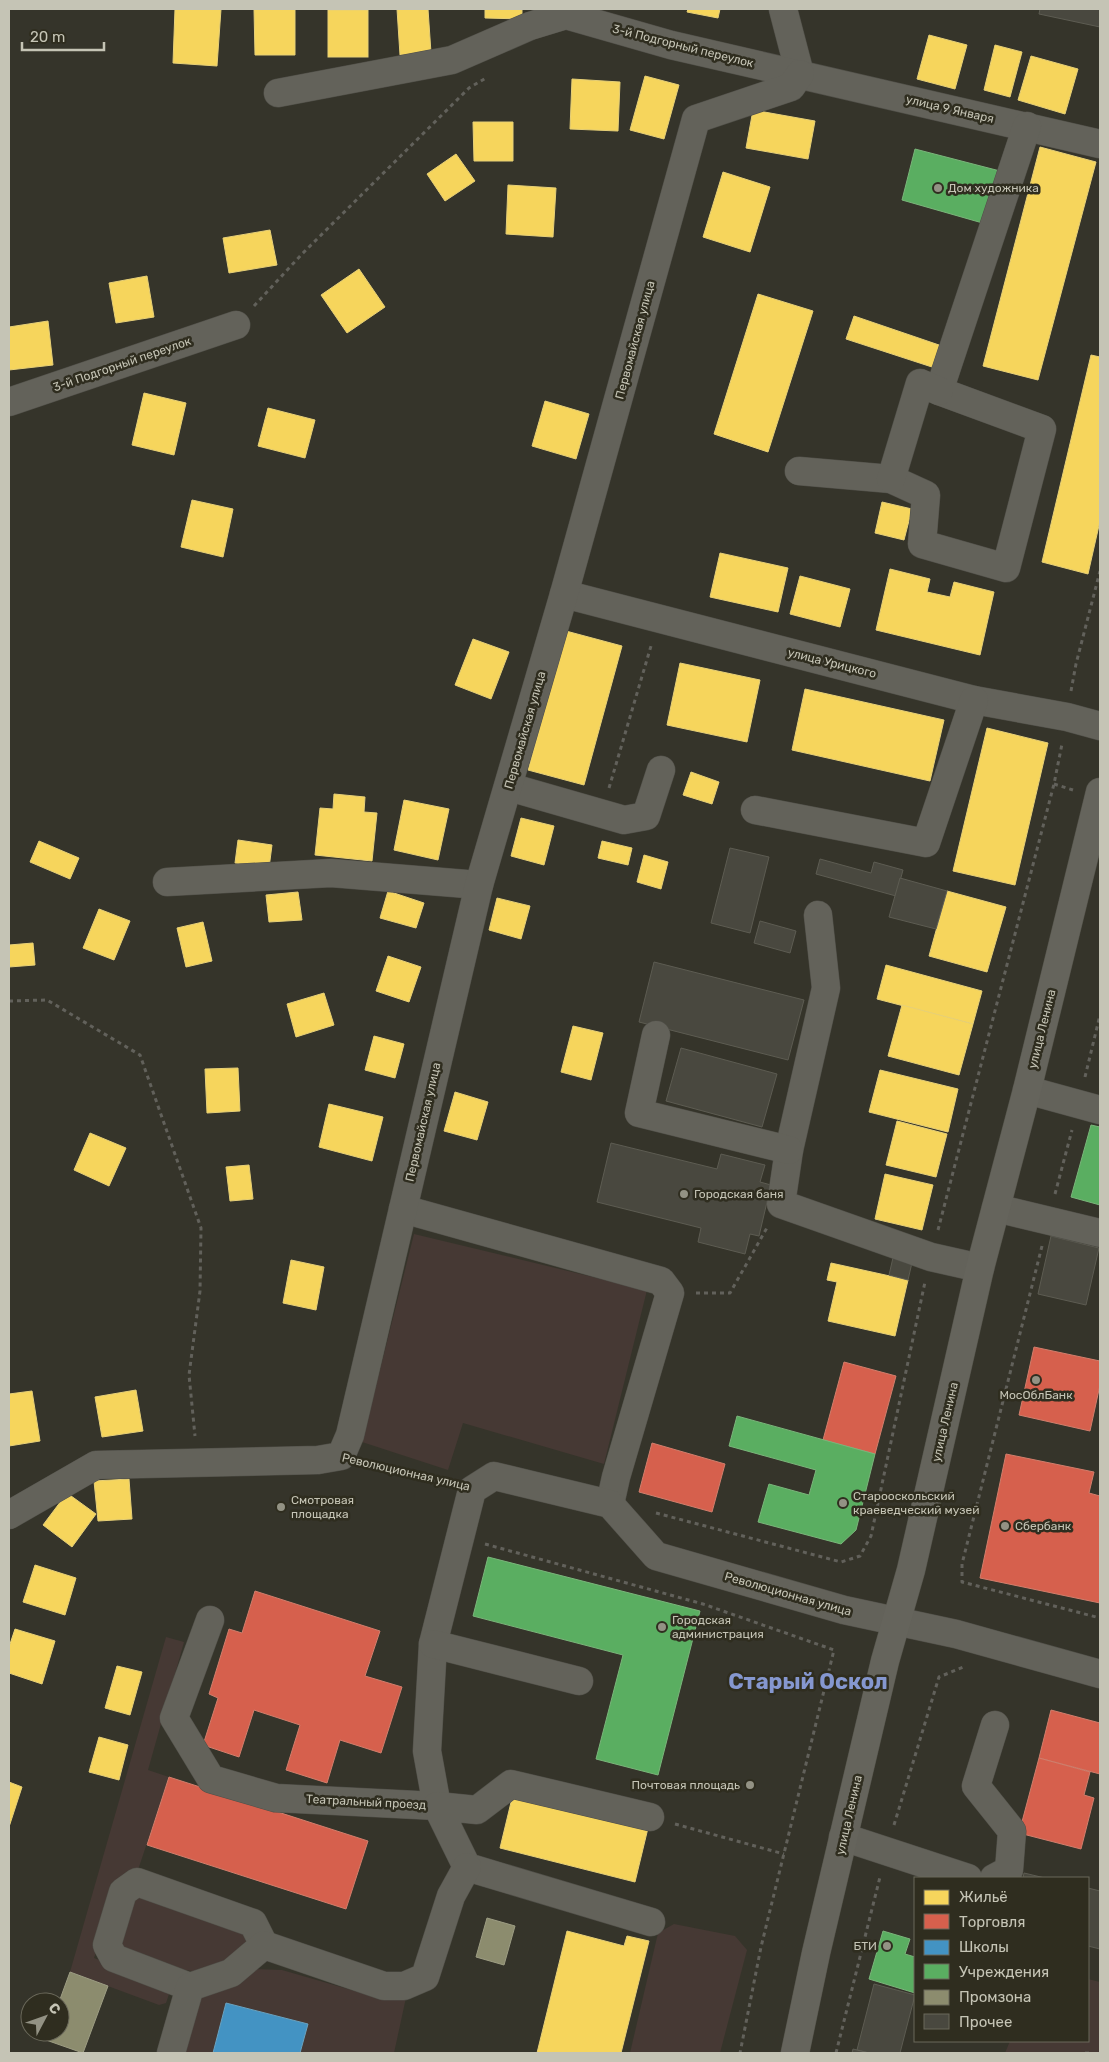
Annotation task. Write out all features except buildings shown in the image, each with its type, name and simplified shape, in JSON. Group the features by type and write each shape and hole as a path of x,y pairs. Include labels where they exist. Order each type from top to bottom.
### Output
{"main road":[{"name":"улица Ленина","path":"795,2053 843,1838 895,1622 911,1570 980,1268 1027,1090 1100,792"}],"street":[{"path":"783,9 800,74"},
{"name":"3-й Подгорный переулок","path":"278,93 452,60 530,26 566,15 671,46 800,74"},
{"name":"улица 9 Января","path":"800,74 1100,144"},
{"name":"Первомайская улица","path":"340,1456 350,1436 479,885 564,594 696,119 791,87 800,74"},
{"path":"939,391 1026,126"},
{"name":"3-й Подгорный переулок","path":"9,402 236,325"},
{"path":"799,471 891,479 926,494 922,544 1006,568 1042,430 920,383 891,479"},
{"name":"улица Урицкого","path":"564,594 974,700 1067,717 1100,726"},
{"path":"755,810 926,843 974,700"},
{"path":"509,787 624,820 646,816 661,770"},
{"path":"167,882 331,873 479,885"},
{"path":"818,915 826,988 789,1150 781,1204 931,1257 980,1268"},
{"path":"656,1035 639,1113 789,1150"},
{"path":"1027,1090 1089,1108"},
{"path":"996,1208 1100,1233"},
{"path":"403,1209 661,1281 670,1293 616,1477 610,1504"},
{"name":"Революционная улица","path":"9,1515 96,1465 318,1460 340,1456"},
{"name":"Революционная улица","path":"472,1490 494,1476 610,1504 656,1556 844,1610 956,1634 1100,1674"},
{"name":"Театральный проезд","path":"210,1620 174,1718 211,1779 276,1798 437,1806 427,1751 433,1644 472,1490"},
{"path":"433,1644 579,1681"},
{"path":"995,1726 976,1786 1012,1831 1009,1870 996,1877"},
{"path":"437,1806 477,1810 511,1784 650,1817"},
{"path":"437,1806 468,1867 651,1922"},
{"path":"843,1838 965,1877"},
{"path":"264,1945 231,1973 190,1987 114,1958 108,1945 122,1892 137,1882 253,1923 264,1945 384,1986 404,1986 425,1977 451,1896 468,1867"},
{"path":"171,2053 190,1987"}],"path":[{"path":"236,325 302,254 462,95 491,74"},
{"path":"610,1504 630,1506 840,1562 860,1556 870,1536 931,1257 1054,784 1076,664 1100,571"},
{"path":"601,813 660,619"},
{"path":"9,1001 47,1000 140,1055 201,1228 200,1292 189,1375 198,1462"},
{"path":"1100,1015 1089,1108 1048,1221 962,1564 962,1582 1100,1618"},
{"path":"670,1293 730,1293 781,1204"},
{"name":"Революционная улица","path":"340,1456 472,1490"},
{"path":"460,1538 704,1604 834,1650 761,1947 740,2053"},
{"path":"650,1817 784,1854"},
{"path":"1085,2053 1092,2053"}],"shaded area":[{"path":"414,1234 647,1290 604,1464 463,1423 448,1470 362,1442"},
{"path":"166,1637 184,1642 148,1770 169,1777 135,1879 122,1875 94,1958 166,1986 169,1994 166,2003 159,2005 70,1972"},
{"path":"135,1896 143,1897 240,1930 250,1940 248,1949 216,1967 198,1972 175,1968 138,1955 121,1945"},
{"path":"674,1924 735,1936 747,1950 720,2053 630,2053 658,1933"},
{"path":"253,1969 282,1970 379,1998 407,1993 394,2053 300,2053 307,2024 226,2003 213,2053 183,2053 195,2004 206,1992"},
{"path":"1089,1979 1100,1982 1100,2053 1005,2053 1010,2042 1089,2042"}],"place":[{"name":"Дом художника","path":"938,188"},
{"name":"Городская баня","path":"684,1194"},
{"name":"МосОблБанк","path":"1036,1380"},
{"name":"Старооскольский краеведческий музей","path":"843,1503"},
{"name":"Смотровая площадка","path":"281,1507"},
{"name":"Сбербанк","path":"1005,1526"},
{"name":"Городская администрация","path":"662,1627"},
{"name":"Почтовая площадь","path":"750,1785"},
{"name":"БТИ","path":"887,1946"}],"district":[{"name":"Старый Оскол","path":"808,1681"}]}
